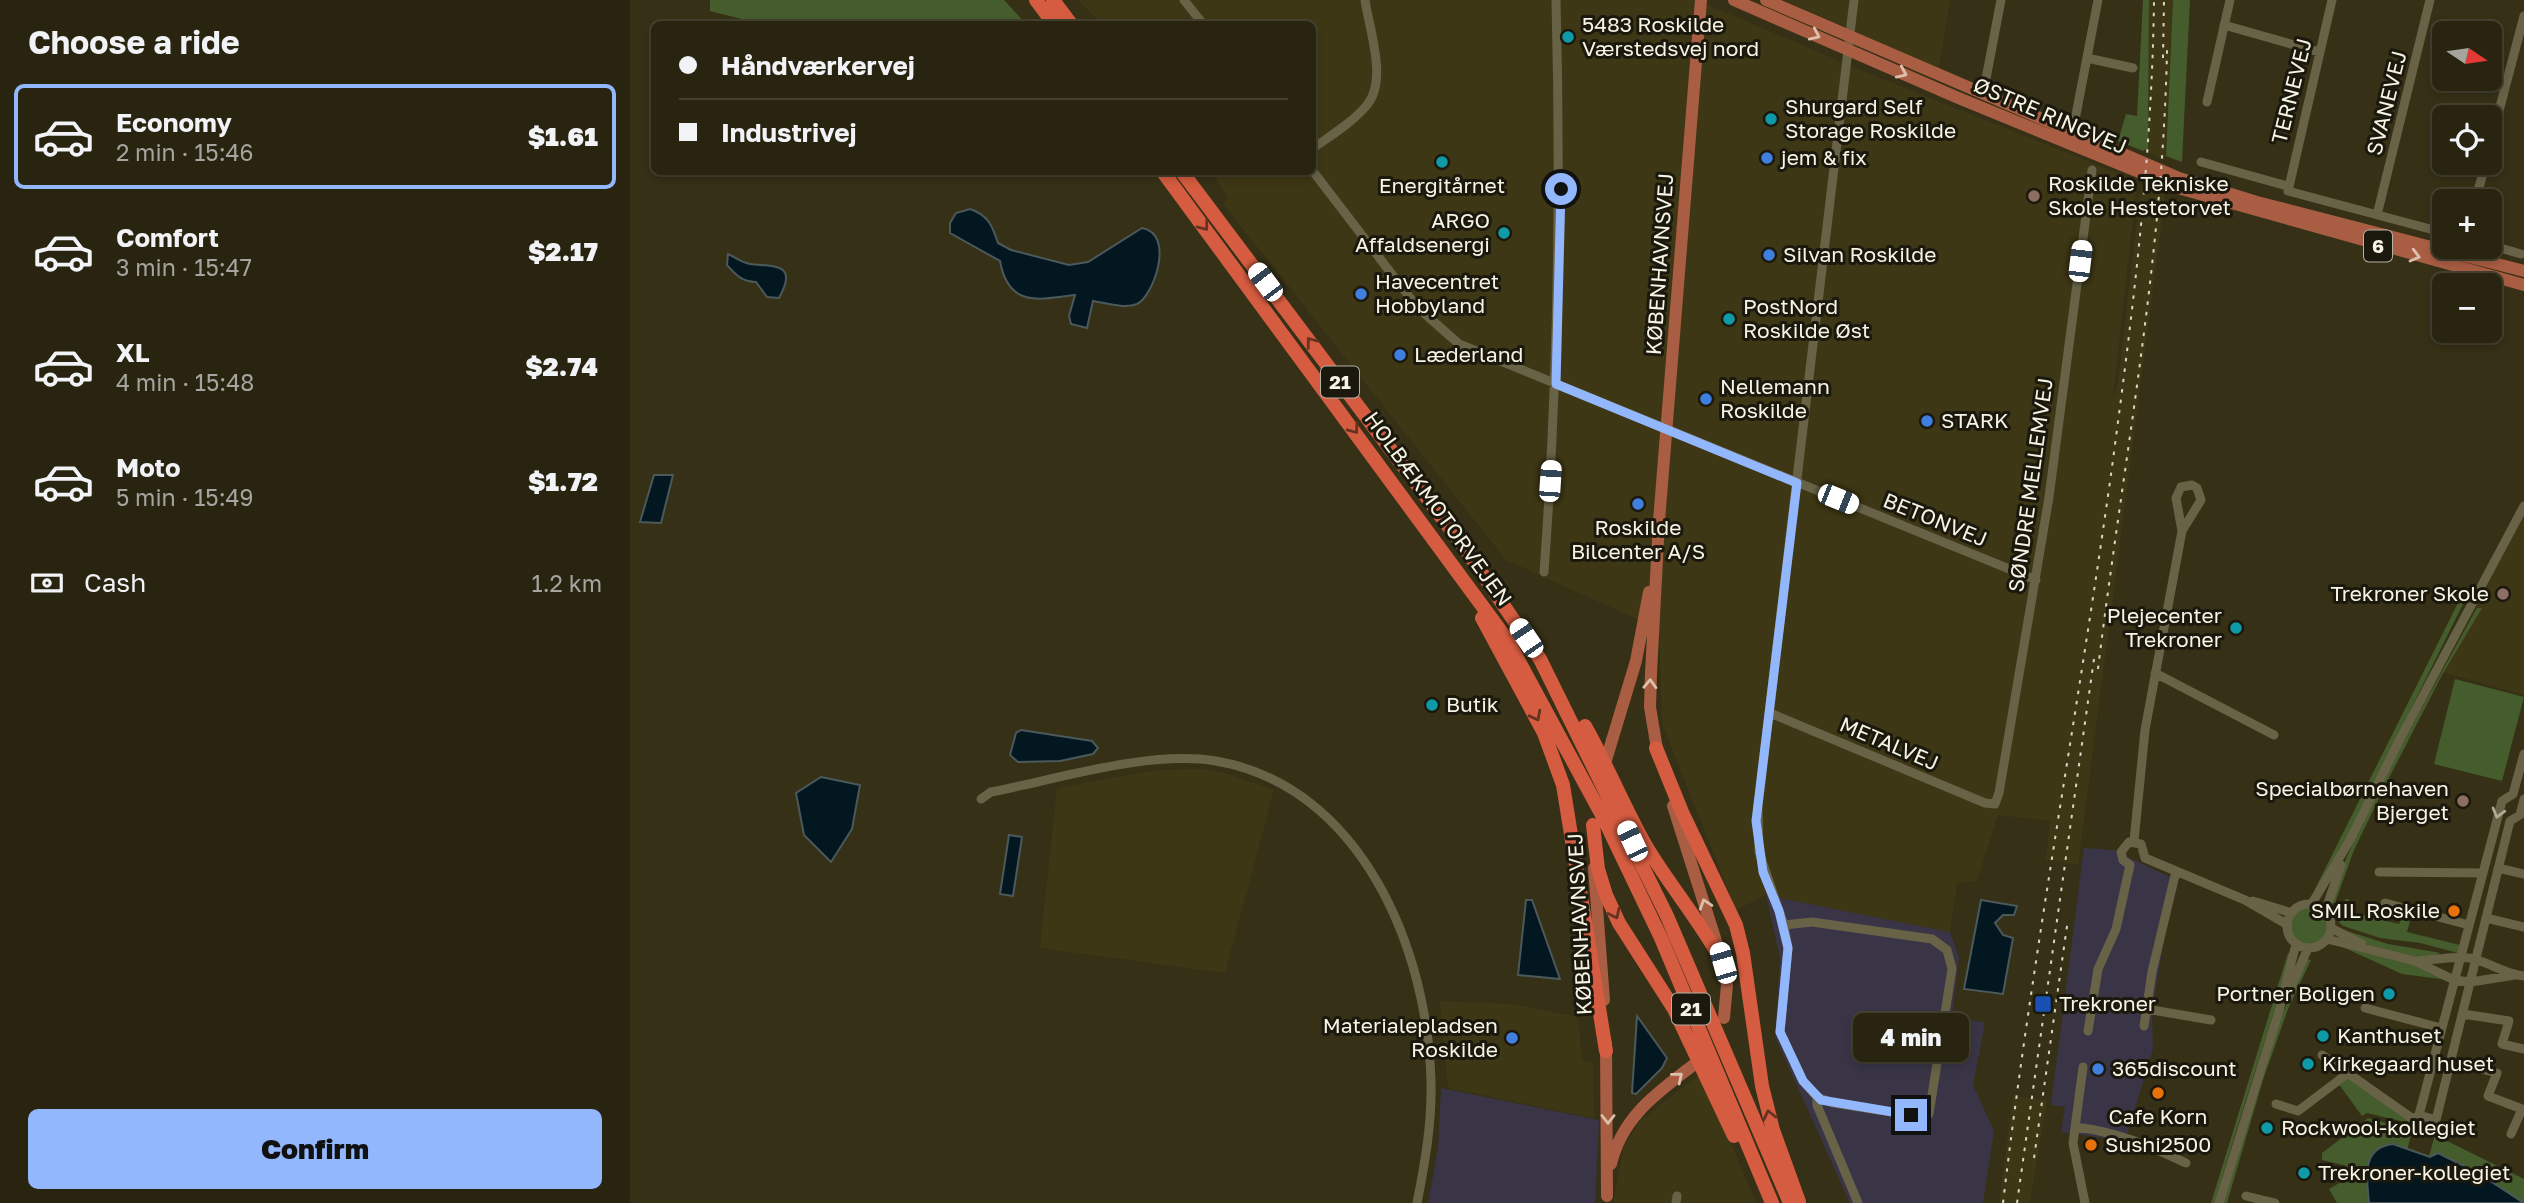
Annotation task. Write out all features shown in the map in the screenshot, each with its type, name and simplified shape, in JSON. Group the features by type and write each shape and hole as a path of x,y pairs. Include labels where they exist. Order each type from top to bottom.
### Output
{"highway":[{"path":"1036,0 1052,21"},
{"path":"1053,0 1069,21"},
{"name":"HOLBÆKMOTORVEJEN","path":"1165,175 1458,569 1508,641 1584,781 1598,821 1661,938 1772,1203"},
{"name":"HOLBÆKMOTORVEJEN","path":"1184,175 1464,547 1540,659 1608,790 1667,916 1790,1203"},
{"path":"1458,569 1544,733 1563,785 1606,1051"},
{"path":"1497,594 1521,620 1595,744 1645,844 1676,894 1709,937 1723,963"},
{"path":"1656,748 1682,812 1736,925 1745,965 1762,1086 1773,1130 1800,1203"},
{"path":"1598,821 1598,869 1606,895 1619,923 1674,1009 1764,1203"}],"main road":[{"name":"KØBENHAVNSVEJ","path":"1700,0 1659,531 1650,707 1656,748 1723,963 1727,985 1724,1018"},
{"name":"ØSTRE RINGVEJ","path":"1734,0 1848,43 2178,183 2524,285"},
{"name":"ØSTRE RINGVEJ","path":"1766,0 1848,43"},
{"name":"ØSTRE RINGVEJ","path":"2178,183 2524,271"},
{"name":"KØBENHAVNSVEJ","path":"1607,1200 1606,1051 1598,788 1638,650 1659,531"},
{"name":"KØBENHAVNSVEJ","path":"1607,1200 1612,1162 1628,1122 1644,1104 1692,1066"}],"street":[{"path":"1184,0 1201,21"},
{"path":"1316,146 1365,108 1374,92 1377,73 1365,0"},
{"path":"1544,572 1556,384 1561,203 1556,0"},
{"path":"1784,925 1812,922 1932,939 1947,950 1952,961 1930,1114 1924,1117 1833,1103 1817,1097 1803,1081 1780,1032 1787,977 1784,925 1765,876 1757,843 1756,821 1854,0"},
{"path":"1985,84 2001,0"},
{"path":"2075,120 2098,0"},
{"path":"2207,102 2230,0"},
{"name":"TERNEVEJ","path":"2287,189 2332,0"},
{"name":"SVANEVEJ","path":"2377,215 2430,0"},
{"path":"2501,105 2524,16"},
{"path":"2224,25 2319,52"},
{"path":"2087,58 2133,68"},
{"path":"2201,162 2432,230"},
{"name":"SØNDRE MELLEMVEJ","path":"1995,804 2036,580 2092,170"},
{"name":"BETONVEJ","path":"1316,175 1417,307 1446,336 1473,351 2036,580"},
{"path":"2502,249 2521,254"},
{"path":"2134,841 2140,771 2155,673 2182,531 2177,492 2186,485 2192,485 2197,488 2201,500 2182,531"},
{"path":"2145,858 2245,900 2292,913 2311,905 2350,840 2400,739 2524,506"},
{"path":"2155,673 2274,735"},
{"name":"METALVEJ","path":"1770,713 1984,803 1995,804"},
{"path":"2513,794 2524,754"},
{"path":"981,799 991,792 1141,762 1191,759 1232,765 1264,775 1302,795 1323,812 1343,831 1374,877 1407,945 1421,1001 1429,1046 1431,1098 1428,1143 1417,1203"},
{"path":"2322,1055 2413,1119 2419,1115 2502,800 2513,794 2524,797 2520,816 2510,821 2435,1120 2419,1115"},
{"path":"2296,944 2308,948 2318,946 2327,939 2331,928 2326,912 2350,840"},
{"path":"2134,841 2144,847 2145,858 2141,863 2130,865 2123,860 2121,852 2125,844 2134,841"},
{"path":"2088,1031 2098,970 2116,929 2130,865"},
{"path":"2498,868 2524,874"},
{"path":"2144,1026 2176,871"},
{"path":"2379,872 2483,873"},
{"path":"2219,1203 2296,944 2288,925 2245,900"},
{"path":"2385,903 2469,925"},
{"path":"2311,905 2326,912"},
{"path":"2288,925 2292,913"},
{"path":"2486,918 2524,927"},
{"path":"2331,928 2369,949"},
{"path":"2327,939 2415,961 2454,980 2471,982 2519,976"},
{"path":"2278,1011 2308,948"},
{"path":"2415,961 2460,957 2519,976"},
{"path":"2365,1007 2441,1028"},
{"path":"2147,1010 2211,1020"},
{"path":"2463,1014 2508,1021 2502,1044 2524,1049"},
{"path":"2450,1061 2497,1073 2488,1096 2522,1109 2511,1134"},
{"path":"2083,1067 2075,1127 2075,1158 2085,1203"},
{"path":"2276,1104 2299,1111 2347,1074"},
{"path":"1817,1097 1816,1105 1858,1203"},
{"path":"2075,1127 2126,1135 2143,1147 2186,1163"},
{"path":"2246,1196 2275,1203"}],"shaded area":[{"path":"1078,0 1696,0 1870,74 2137,181 2113,398 2118,381 2142,181 2166,189 2078,865 2046,860 2050,821 1998,815 1977,881 1957,883 1950,932 1766,895 1736,910 1662,723 1659,629 1506,560 1224,205 1228,197 1212,175 1316,175 1316,21 1099,21"},
{"path":"1784,0 1950,0 1939,69"},
{"path":"2149,0 2173,0 2165,160 2148,153"},
{"name":"Trekroner Skole","path":"2524,515 2524,695 2442,672"},
{"path":"1203,769 1225,773 1274,790 1225,973 1040,948 1057,788 1156,770"},
{"path":"2084,848 2113,850 2174,879 2152,1012 2153,1049 2125,1141 2061,1132 2065,1107 2051,1105"},
{"path":"1766,895 1950,932 1959,957 1952,1016 1985,1023 1973,1085 1994,1131 1983,1203 1850,1203 1775,1037 1780,958"},
{"name":"Materialepladsen Roskilde","path":"1440,1001 1512,1004 1578,1017 1582,1060 1593,1063 1594,1118 1448,1088"},
{"path":"1701,1073 1756,1203 1613,1203 1624,1146 1640,1121"},
{"path":"1441,1088 1599,1120 1595,1203 1428,1203 1438,1148"},
{"path":"2013,1096 2047,1101 2030,1203 1999,1203"}],"green space":[{"path":"710,0 1004,0 1023,21 749,21 710,11"},
{"path":"2143,0 2149,0 2148,148 2143,151 2118,141 2126,114 2137,116"},
{"path":"2173,0 2190,0 2182,162 2166,156"},
{"path":"2462,595 2464,602 2336,860 2313,893"},
{"path":"2477,608 2482,608 2442,675 2354,850 2335,903 2330,901 2347,856 2398,751"},
{"path":"2455,679 2524,697 2502,781 2434,764"},
{"path":"2349,899 2346,911 2399,924 2401,919 2410,921 2407,932 2460,945 2458,953 2420,943 2380,938 2343,926 2336,910"},
{"path":"2309,908 2322,913 2327,926 2322,939 2309,944 2296,939 2291,926 2296,913"},
{"path":"2341,929 2388,944 2441,953 2423,958 2402,955 2354,939"},
{"path":"2336,944 2425,967 2448,980 2402,974"},
{"path":"2288,953 2291,954 2273,1016 2215,1203 2211,1203"},
{"path":"2306,959 2311,960 2288,1009 2263,1080 2227,1203 2223,1203 2279,1022"},
{"path":"2344,1078 2352,1079 2413,1124 2367,1113 2362,1116 2338,1083"},
{"path":"2368,1118 2412,1130 2407,1151 2402,1146 2389,1144 2370,1157 2366,1174 2369,1203 2337,1203 2329,1189 2341,1182 2341,1167 2347,1166 2322,1160 2322,1153"},
{"path":"2435,1135 2524,1179 2524,1203 2478,1173 2429,1156"}],"water":[{"path":"970,209 981,214 988,222 998,243 1011,250 1069,265 1088,262 1142,228 1152,233 1158,241 1160,253 1155,278 1137,304 1121,306 1093,301 1087,328 1071,324 1069,316 1075,295 1037,299 1017,293 1004,276 1000,261 950,233 950,223 956,213"},
{"path":"728,254 747,263 775,267 785,272 786,278 779,298 767,297 756,282 736,275 727,265"},
{"path":"654,475 673,475 661,523 640,522"},
{"path":"1021,730 1092,741 1098,748 1093,754 1060,761 1018,762 1010,755 1016,733"},
{"path":"821,777 860,785 852,829 831,862 804,835 796,793"},
{"path":"1009,835 1022,837 1013,896 1000,894"},
{"path":"1526,900 1532,900 1560,979 1518,975"},
{"path":"1981,900 2017,906 2014,915 2003,915 1995,923 2003,935 2013,938 2003,994 1964,989"},
{"path":"1637,1016 1667,1058 1662,1068 1636,1094 1632,1093"},
{"path":"2393,1144 2430,1157 2438,1153 2478,1173 2524,1203 2369,1203 2367,1175 2370,1158 2382,1147"}],"railway":[{"path":"2003,1203 2027,1019 2099,559 2127,350 2150,117 2154,0"},
{"path":"2163,58 2164,0"},
{"path":"2098,669 2150,283 2164,128 2167,50"},
{"path":"2017,1203 2094,659"},
{"path":"2034,1158 2068,919"}],"place":[{"name":"5483 Roskilde Værstedsvej nord","path":"1568,37"},
{"name":"Shurgard Self Storage Roskilde","path":"1771,119"},
{"name":"jem & fix","path":"1767,158"},
{"name":"Energitårnet","path":"1442,162"},
{"name":"Roskilde Tekniske Skole Hestetorvet","path":"2034,196"},
{"name":"ARGO Affaldsenergi","path":"1504,233"},
{"name":"Silvan Roskilde","path":"1769,255"},
{"name":"Havecentret Hobbyland","path":"1361,294"},
{"name":"PostNord Roskilde Øst","path":"1729,319"},
{"name":"Læderland","path":"1400,355"},
{"name":"Nellemann Roskilde","path":"1706,399"},
{"name":"STARK","path":"1927,421"},
{"name":"Roskilde Bilcenter A/S","path":"1638,504"},
{"name":"Trekroner Skole","path":"2503,594"},
{"name":"Plejecenter Trekroner","path":"2236,628"},
{"name":"Butik","path":"1432,705"},
{"name":"Specialbørnehaven Bjerget","path":"2463,801"},
{"name":"SMIL Roskile","path":"2454,911"},
{"name":"Portner Boligen","path":"2389,994"},
{"name":"Trekroner","path":"2043,1004"},
{"name":"Kanthuset","path":"2323,1036"},
{"name":"Materialepladsen Roskilde","path":"1512,1038"},
{"name":"Kirkegaard huset","path":"2308,1064"},
{"name":"365discount","path":"2098,1069"},
{"name":"Cafe Korn","path":"2158,1093"},
{"name":"Rockwool-kollegiet","path":"2267,1128"},
{"name":"Sushi2500","path":"2091,1145"},
{"name":"Trekroner-kollegiet","path":"2304,1173"}],"route":[{"path":"1561,189 1556,384 1797,483 1756,821 1763,872 1784,925 1788,948 1780,1032 1803,1081 1821,1100 1911,1115"}]}
